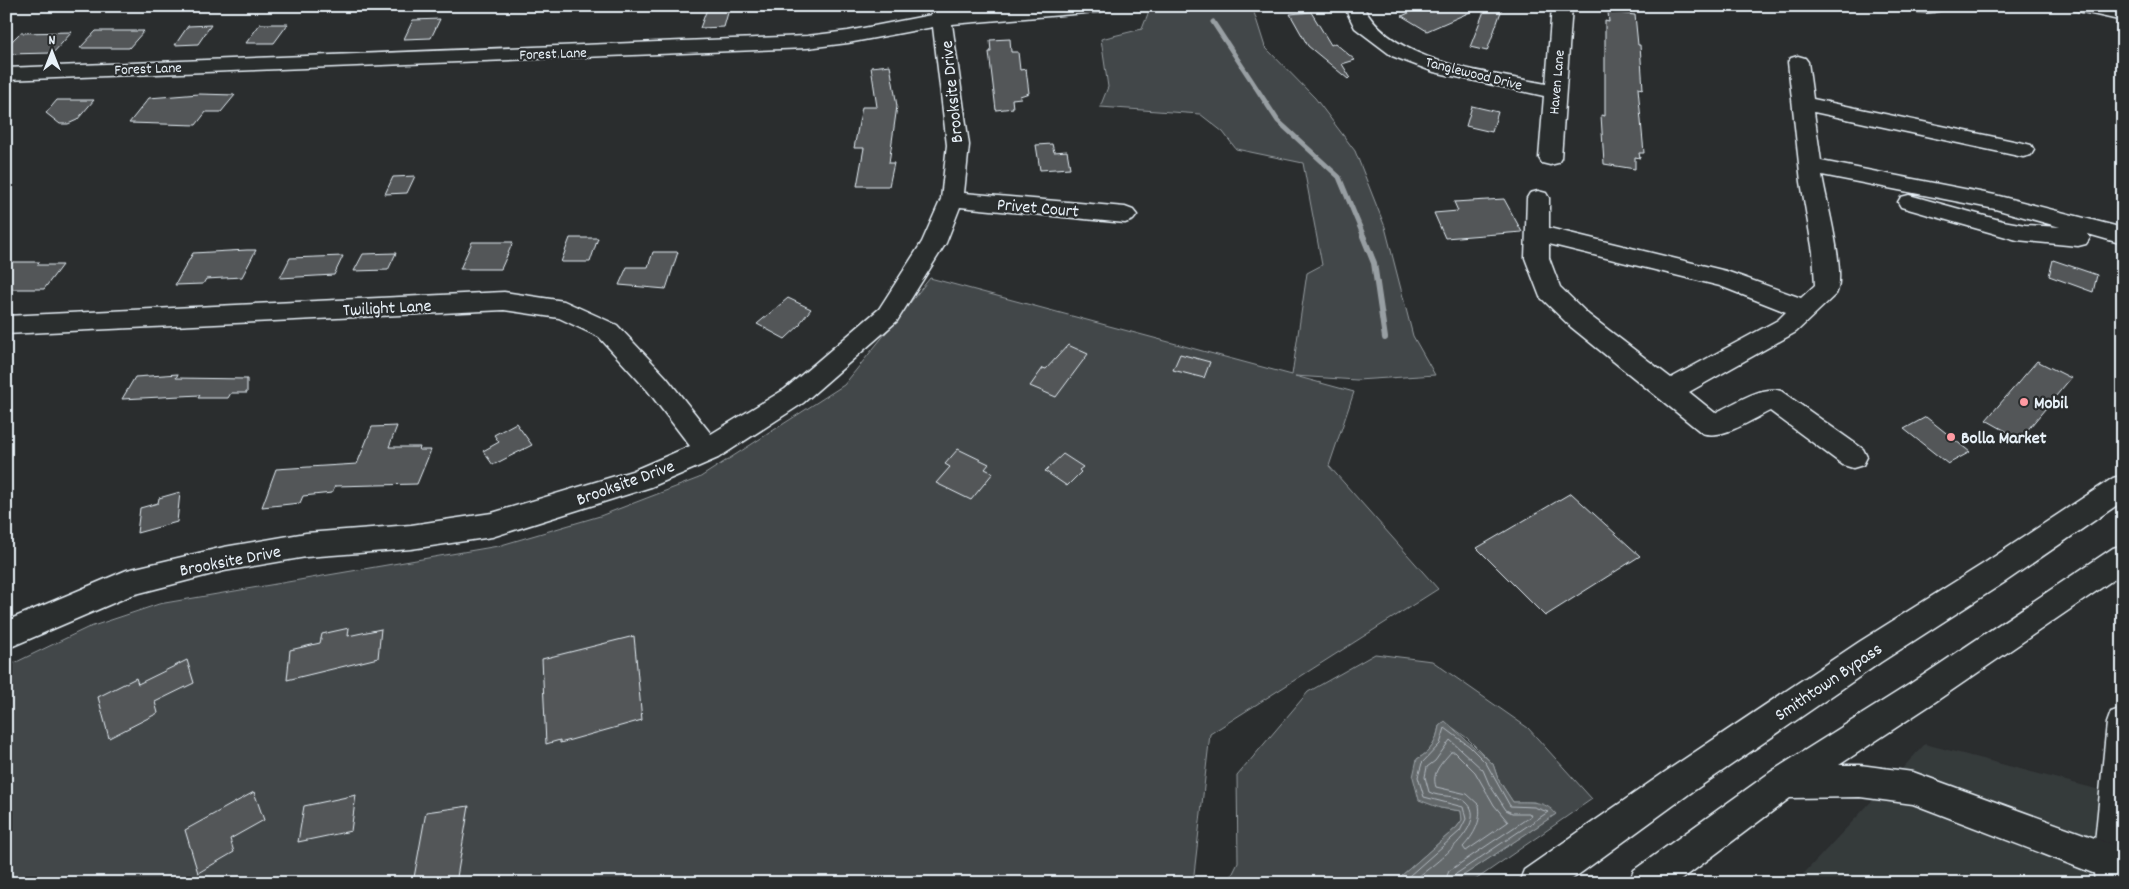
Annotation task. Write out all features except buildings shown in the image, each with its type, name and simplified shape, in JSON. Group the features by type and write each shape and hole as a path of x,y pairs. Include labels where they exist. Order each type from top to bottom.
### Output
{"main road":[{"name":"Forest Lane","path":"6,74 807,42 848,37 941,13 1098,6"},
{"name":"Tanglewood Drive","path":"1353,6 1362,24 1399,52 1441,68 1555,92"},
{"name":"Haven Lane","path":"1550,158 1562,6"},
{"path":"1917,6 1935,6"},
{"path":"2081,6 2123,15"},
{"name":"Brooksite Drive","path":"6,635 127,582 224,559 306,545 411,537 492,525 640,479 708,450 794,396 888,314 934,243 952,199 958,144 941,13"},
{"path":"1670,391 1787,326 1827,288 1825,252 1811,174 1798,62"},
{"path":"1803,103 2023,150"},
{"path":"1811,174 1930,206 1964,207 1995,202 2123,236"},
{"path":"1538,198 1537,258 1549,291 1580,322 1712,426 1772,398 1853,457"},
{"name":"Privet Court","path":"952,199 1125,215"},
{"path":"1964,207 2019,233 2070,235 2123,253"},
{"path":"1538,233 1726,279 1804,309"},
{"name":"Twilight Lane","path":"6,325 504,301 564,310 608,331 657,384 708,450"},
{"name":"Smithtown Bypass","path":"1538,883 1677,783 1870,652 1994,573 2123,486"},
{"path":"1647,883 1784,782 1921,694 2123,557"},
{"path":"1784,782 1860,781 1913,788 2112,872 2123,723"}],"shaded area":[{"path":"1206,6 1252,6 1265,47 1315,98 1355,151 1385,227 1413,336 1435,375 1357,380 1295,376 1354,392 1329,466 1438,589 1210,734 1193,883 6,883 6,667 87,628 159,604 498,546 600,516 699,478 844,385 930,278 1292,375 1307,273 1322,265 1303,163 1236,149 1223,132 1200,114 1100,107 1108,87 1101,39 1142,29 1149,11"},
{"path":"1375,654 1432,661 1528,728 1592,799 1471,883 1452,883 1556,814 1534,802 1513,802 1498,779 1493,764 1467,738 1445,722 1439,726 1435,741 1430,749 1417,759 1440,808 1461,811 1462,820 1457,827 1393,883 1228,883 1238,863 1237,776 1308,692"},
{"path":"1925,744 2123,796 2123,883 1795,883"}],"water":[{"path":"1445,721 1493,764 1498,779 1513,802 1542,804 1552,809 1556,814 1452,883 1393,883 1457,827 1462,820 1461,811 1440,808 1419,800 1413,777 1417,759 1430,749 1435,741 1439,726"}],"waterway":[{"path":"1213,22 1278,121 1339,177 1364,237"},
{"path":"1363,236 1374,263 1385,338"}],"place":[{"name":"Mobil","path":"2024,402"},
{"name":"Bolla Market","path":"1951,437"}]}
